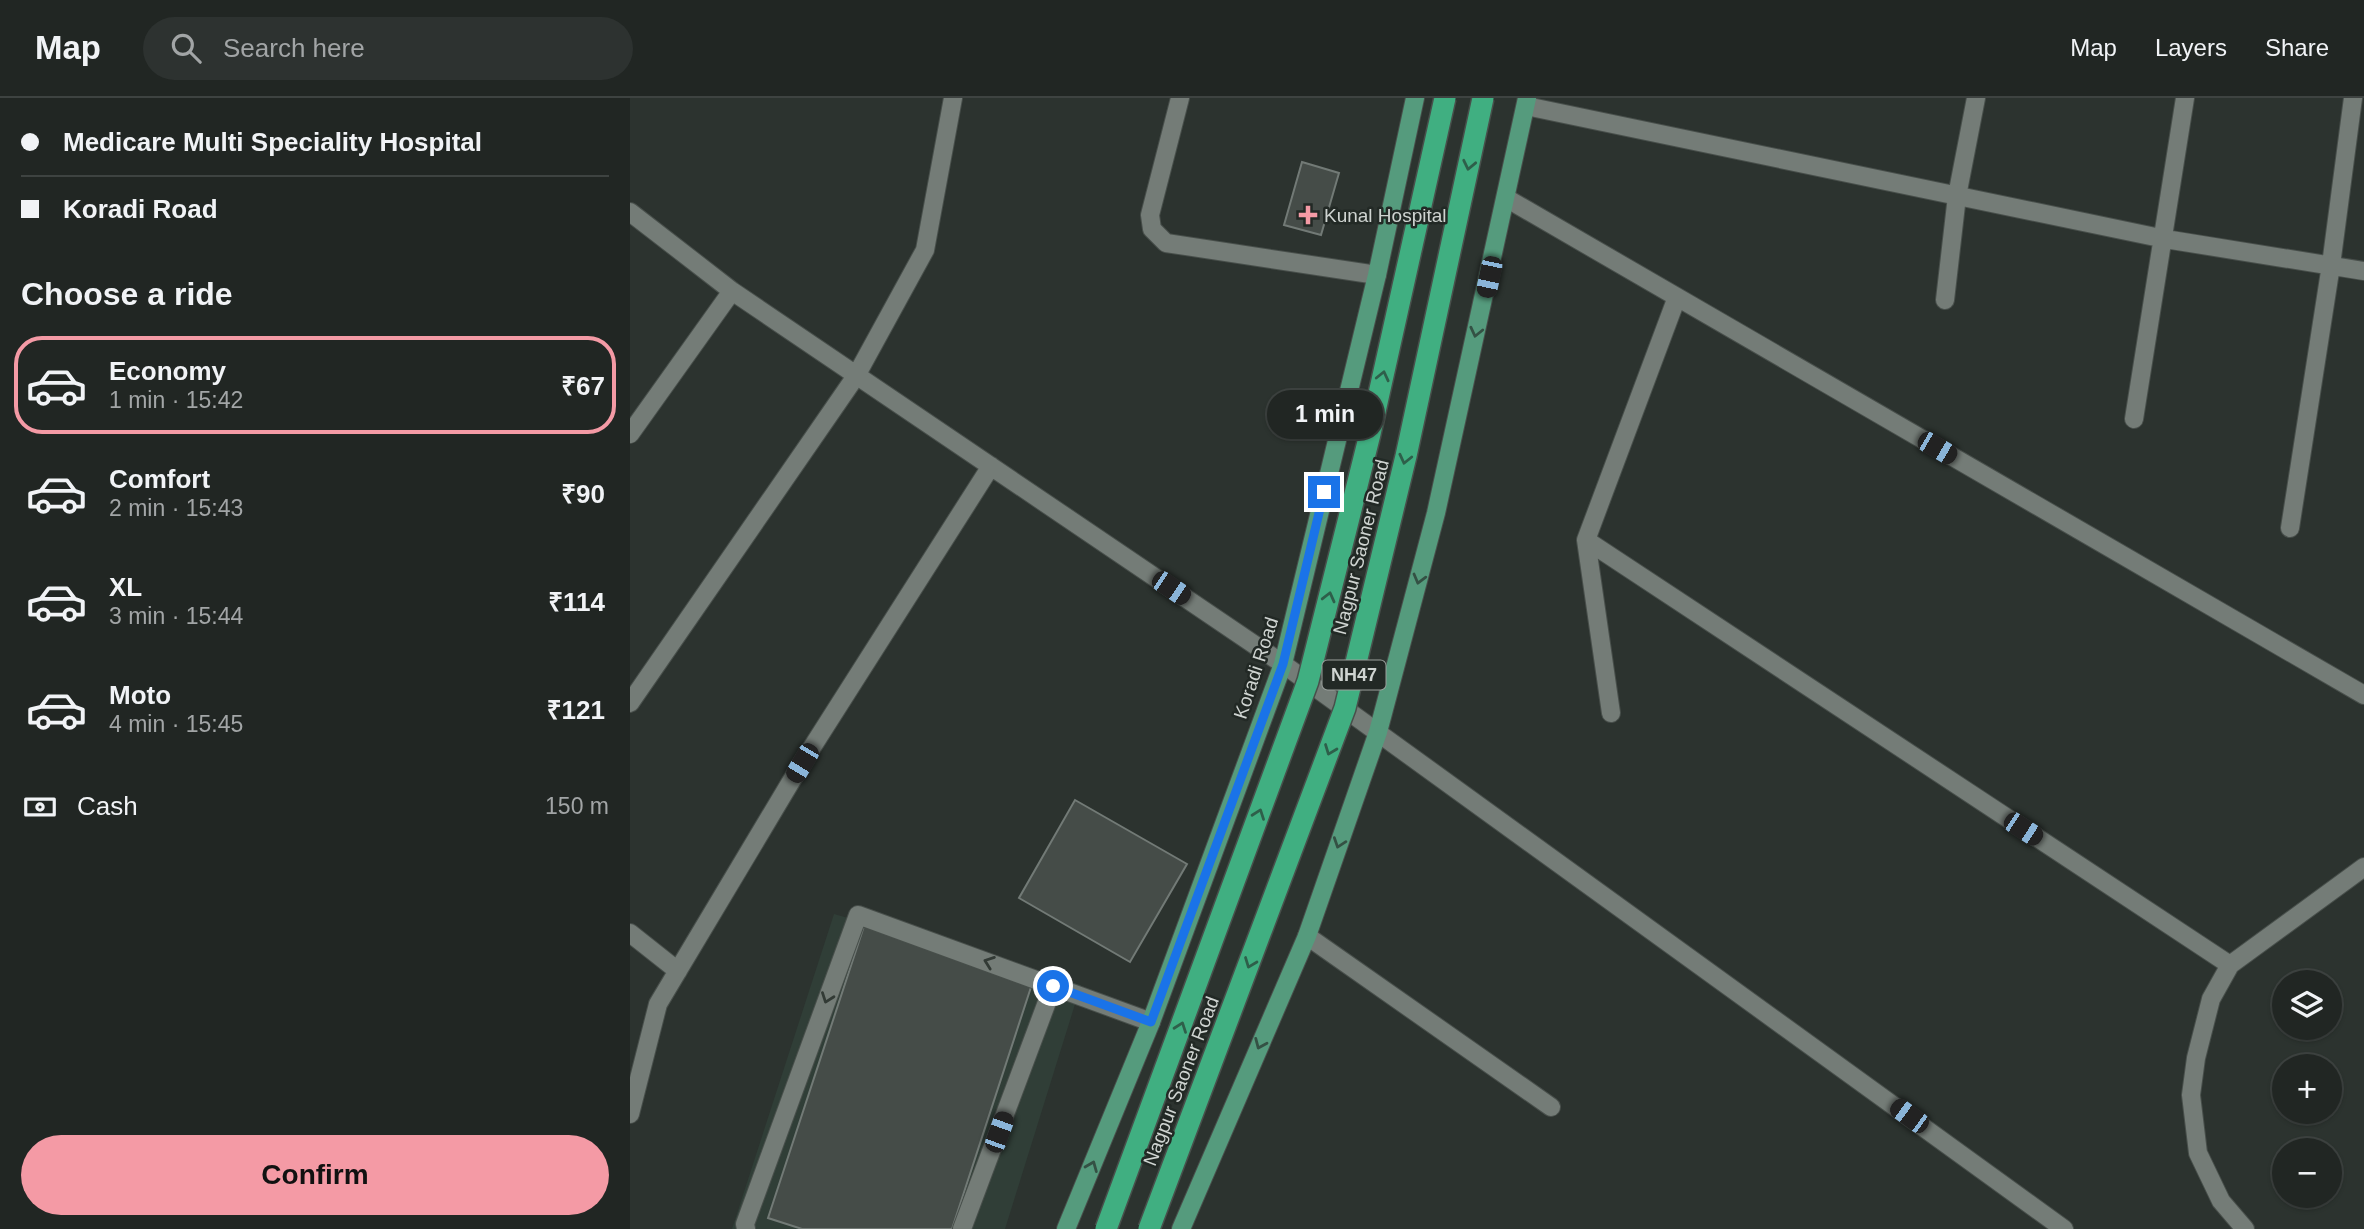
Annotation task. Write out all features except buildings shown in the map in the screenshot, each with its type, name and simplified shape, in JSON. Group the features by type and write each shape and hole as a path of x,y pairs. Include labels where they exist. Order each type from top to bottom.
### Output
{"highway":[{"name":"Nagpur Saoner Road","path":"1106,1229 1308,681 1370,434 1445,98"},
{"name":"Nagpur Saoner Road","path":"1149,1229 1345,708 1406,456 1483,98"}],"main road":[{"name":"Koradi Road","path":"1066,1229 1151,1022 1283,664 1377,275 1415,98"},
{"path":"1186,1227 1307,936 1378,732 1436,513 1526,102"}],"street":[{"path":"630,703 856,376 925,250 953,98"},
{"path":"1180,98 1150,215 1152,229 1166,243 1377,275"},
{"path":"1945,300 1957,196 1976,98"},
{"path":"2134,419 2165,239 2185,98"},
{"path":"2290,528 2354,98"},
{"path":"1526,102 2165,239 2364,271"},
{"path":"1506,198 2364,695"},
{"path":"630,212 732,291 1283,664 2064,1229"},
{"path":"630,434 732,291"},
{"path":"1611,713 1586,540 1676,297"},
{"path":"630,1114 658,1004 802,763 991,466"},
{"path":"1586,540 2230,965"},
{"path":"2245,1229 2221,1201 2198,1153 2191,1095 2196,1058 2210,999 2230,965 2364,867"},
{"path":"746,1229 745,1224 858,915 1151,1022"},
{"path":"630,933 678,971"},
{"path":"1307,936 1551,1107"},
{"path":"962,1229 1053,986"}],"shaded area":[{"path":"834,914 1081,985 1005,1229 732,1229"}],"place":[{"name":"Kunal Hospital","path":"1308,215"}],"route":[{"path":"1053,986 1151,1022 1283,664 1324,492"}]}
